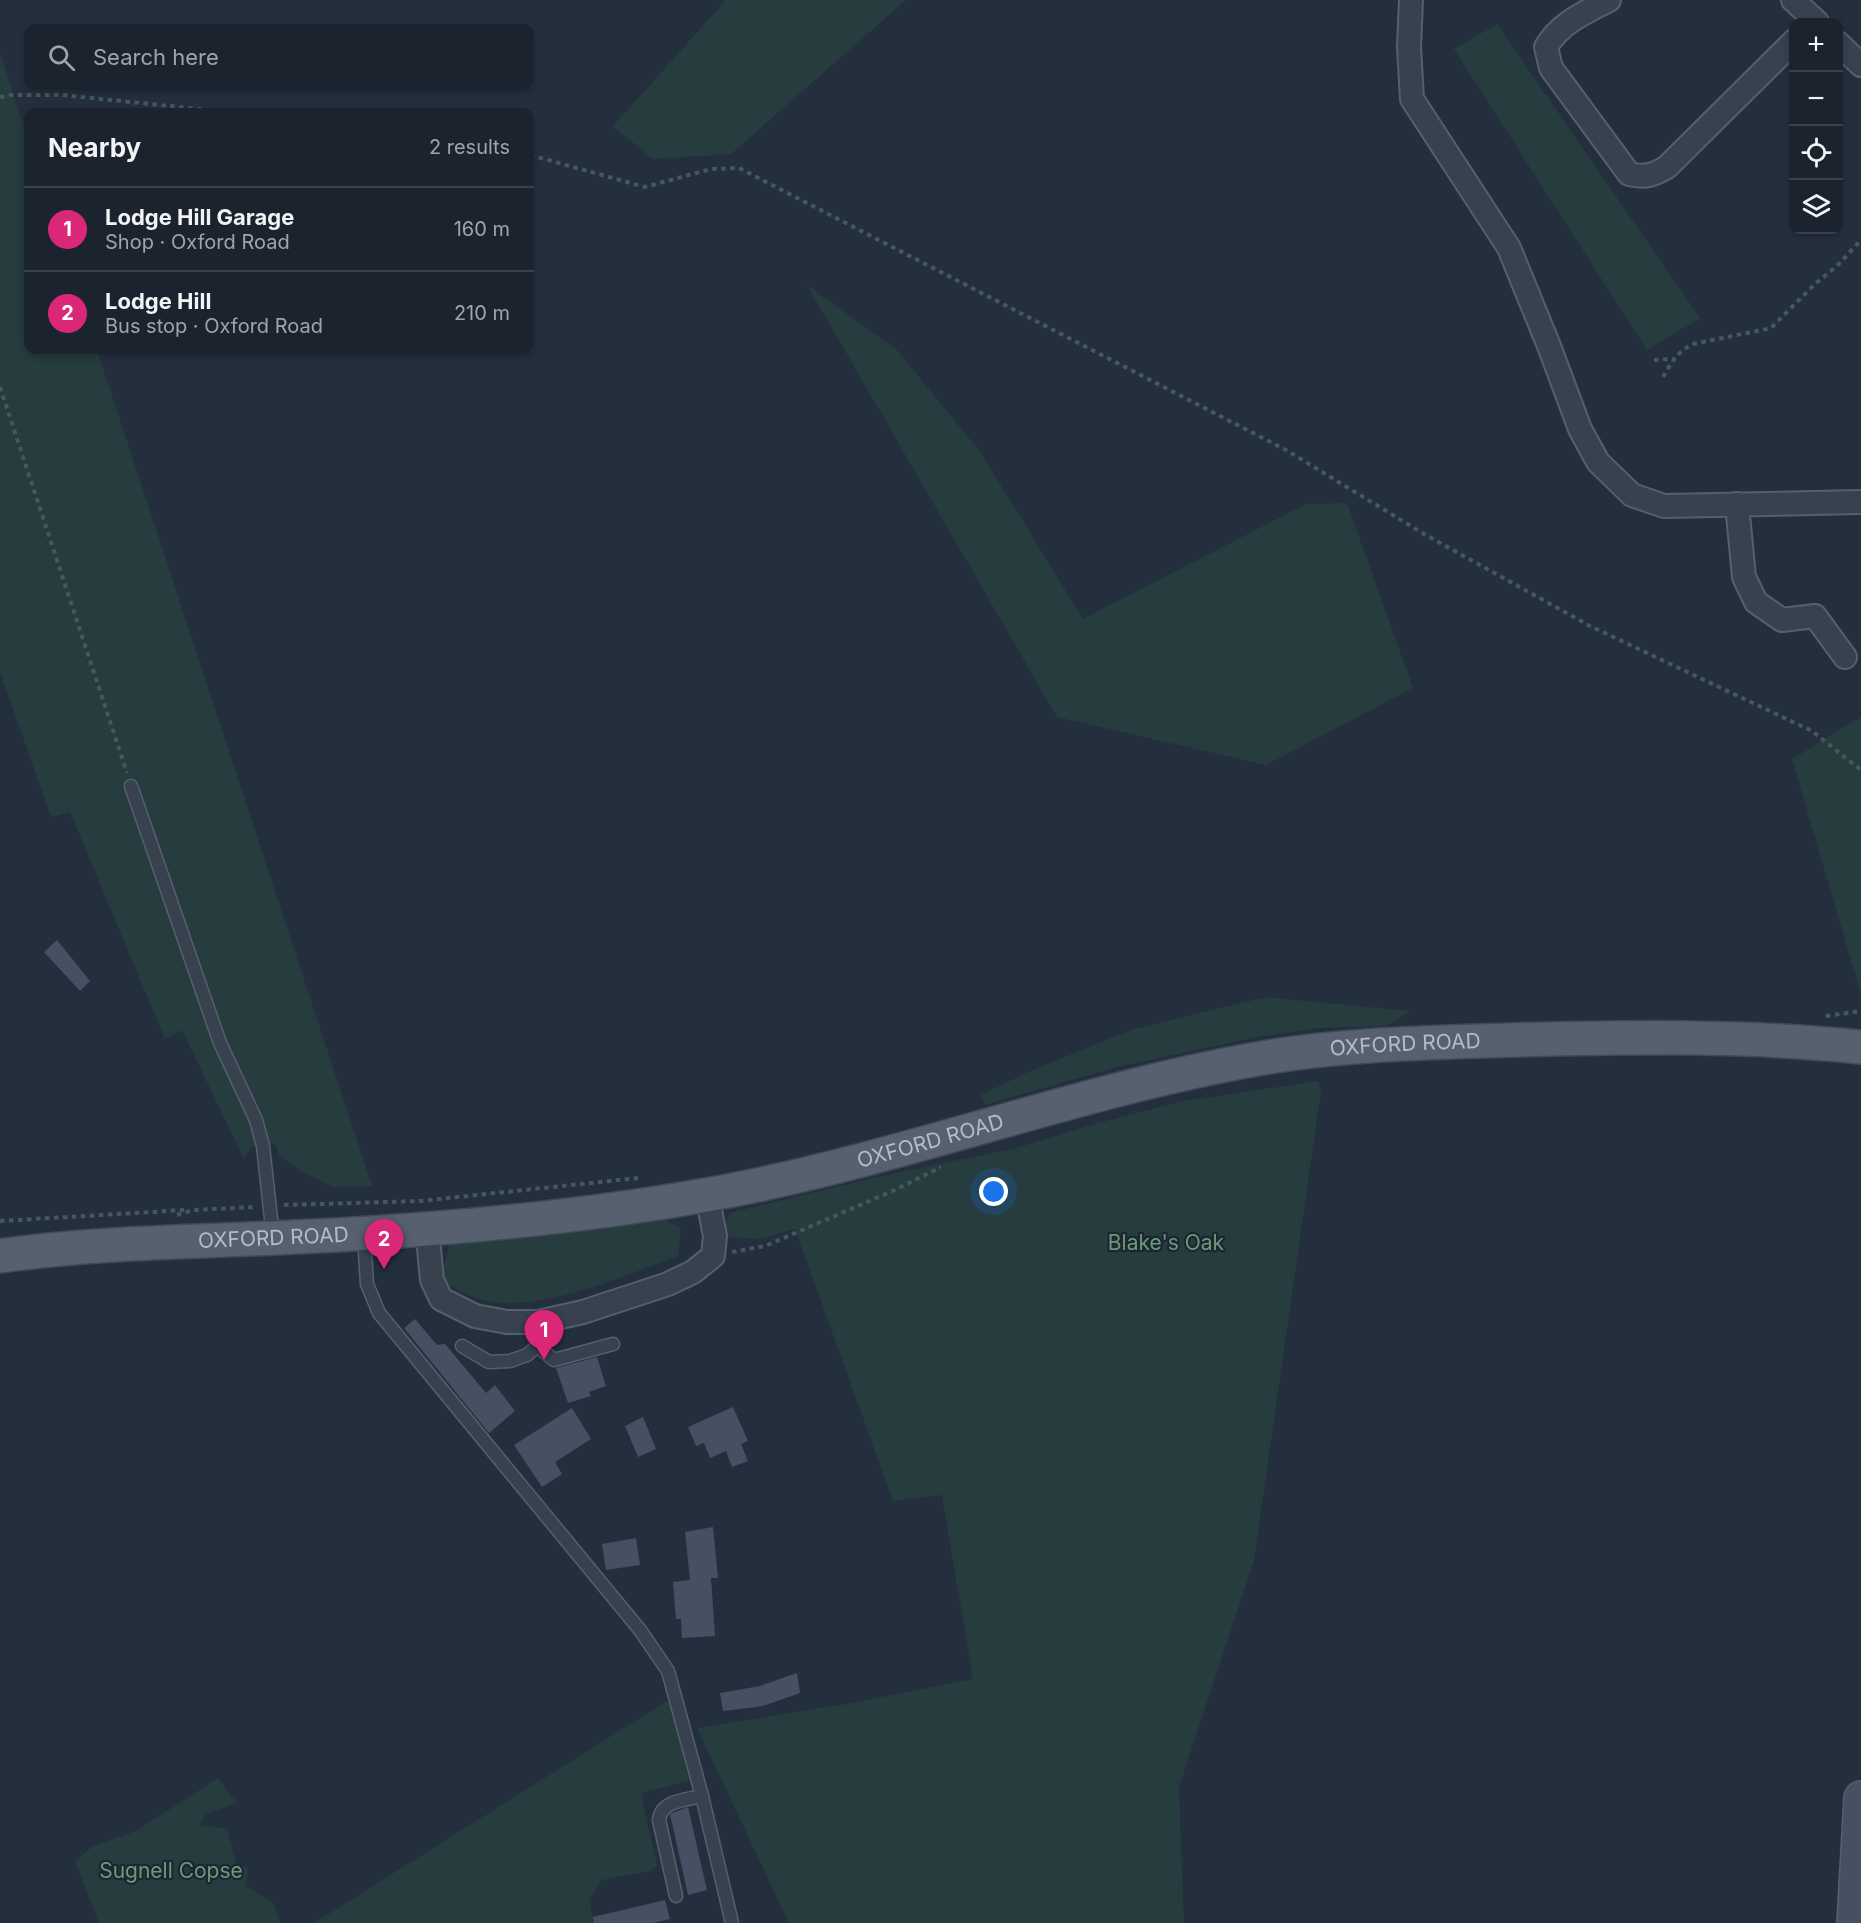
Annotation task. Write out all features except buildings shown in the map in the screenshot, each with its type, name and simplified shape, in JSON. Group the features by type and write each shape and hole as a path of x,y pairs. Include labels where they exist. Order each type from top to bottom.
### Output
{"main road":[{"name":"OXFORD ROAD","path":"0,1256 107,1246 427,1228 628,1208 707,1195 818,1172 1121,1089 1256,1059 1323,1049 1385,1044 1554,1039 1791,1040 1861,1047"}],"street":[{"path":"1412,0 1409,46 1412,99 1509,248 1580,429 1598,462 1632,495 1664,506 1861,502"},
{"path":"1609,0 1555,32 1546,46 1551,68 1629,174 1641,177 1655,174 1667,167 1789,46"},
{"path":"1794,0 1811,18"},
{"path":"1843,47 1861,65"},
{"path":"1737,504 1743,577 1756,602 1782,620 1815,616 1845,657"},
{"path":"427,1228 432,1280 441,1299 475,1316 507,1322 538,1322 583,1312 668,1284 693,1272 713,1256 715,1236 707,1195"},
{"path":"1854,1923 1861,1798"}],"lane":[{"path":"131,786 220,1043 256,1120 263,1146 273,1238"},
{"path":"364,1232 367,1284 379,1313 640,1630 668,1671 702,1796 732,1923"},
{"path":"462,1346 489,1362 510,1361 527,1355 544,1340 555,1318"},
{"path":"537,1346 554,1360 613,1344"},
{"path":"676,1896 659,1820 660,1813 663,1807 670,1804 702,1796"}],"path":[{"path":"0,98 10,95 62,95 189,108"},
{"path":"534,156 645,187 711,169 739,168 1286,450 1424,534 1590,626 1812,731 1861,770"},
{"path":"1663,377 1673,359 1683,349 1694,344 1771,328 1816,283 1837,266 1861,240"},
{"path":"1653,360 1673,359"},
{"path":"0,387 131,786"},
{"path":"713,1256 765,1246 895,1190 945,1165"},
{"path":"223,1209 270,1206"},
{"path":"0,1221 193,1210"}],"green space":[{"path":"726,0 906,0 731,154 653,159 613,126"},
{"path":"1497,24 1700,318 1647,350 1454,49"},
{"path":"0,53 24,128 24,354 98,354 372,1186 333,1187 300,1171 279,1155 275,1144 251,1147 244,1159 182,1030 165,1039 70,812 51,817 0,672"},
{"path":"807,285 897,350 981,453 1083,619 1306,504 1347,503 1413,688 1266,765 1057,717"},
{"path":"1861,717 1861,994 1792,759"},
{"path":"1266,997 1409,1011 1387,1026 1320,1028 1252,1038 1117,1067 984,1105 981,1095 1028,1072 1131,1030"},
{"name":"Blake's Oak","path":"1318,1081 1321,1091 1254,1560 1179,1787 1184,1923 789,1923 697,1728 847,1704 973,1679 942,1495 893,1501 795,1229 759,1239 726,1237 726,1222 730,1213 872,1178 1016,1148 1098,1123 1184,1101"},
{"path":"660,1217 681,1228 678,1256 581,1291 555,1298 504,1303 482,1300 440,1281 450,1243"},
{"path":"670,1699 691,1780 641,1793 657,1865 651,1871 602,1880 589,1900 594,1923 314,1923"},
{"name":"Sugnell Copse","path":"218,1778 237,1803 205,1814 200,1826 227,1828 237,1865 248,1867 246,1886 273,1902 280,1923 99,1923 75,1861 93,1846 136,1831"}],"place":[{"name":"Lodge Hill","path":"384,1269"},
{"name":"Lodge Hill Garage","path":"544,1360"}]}
